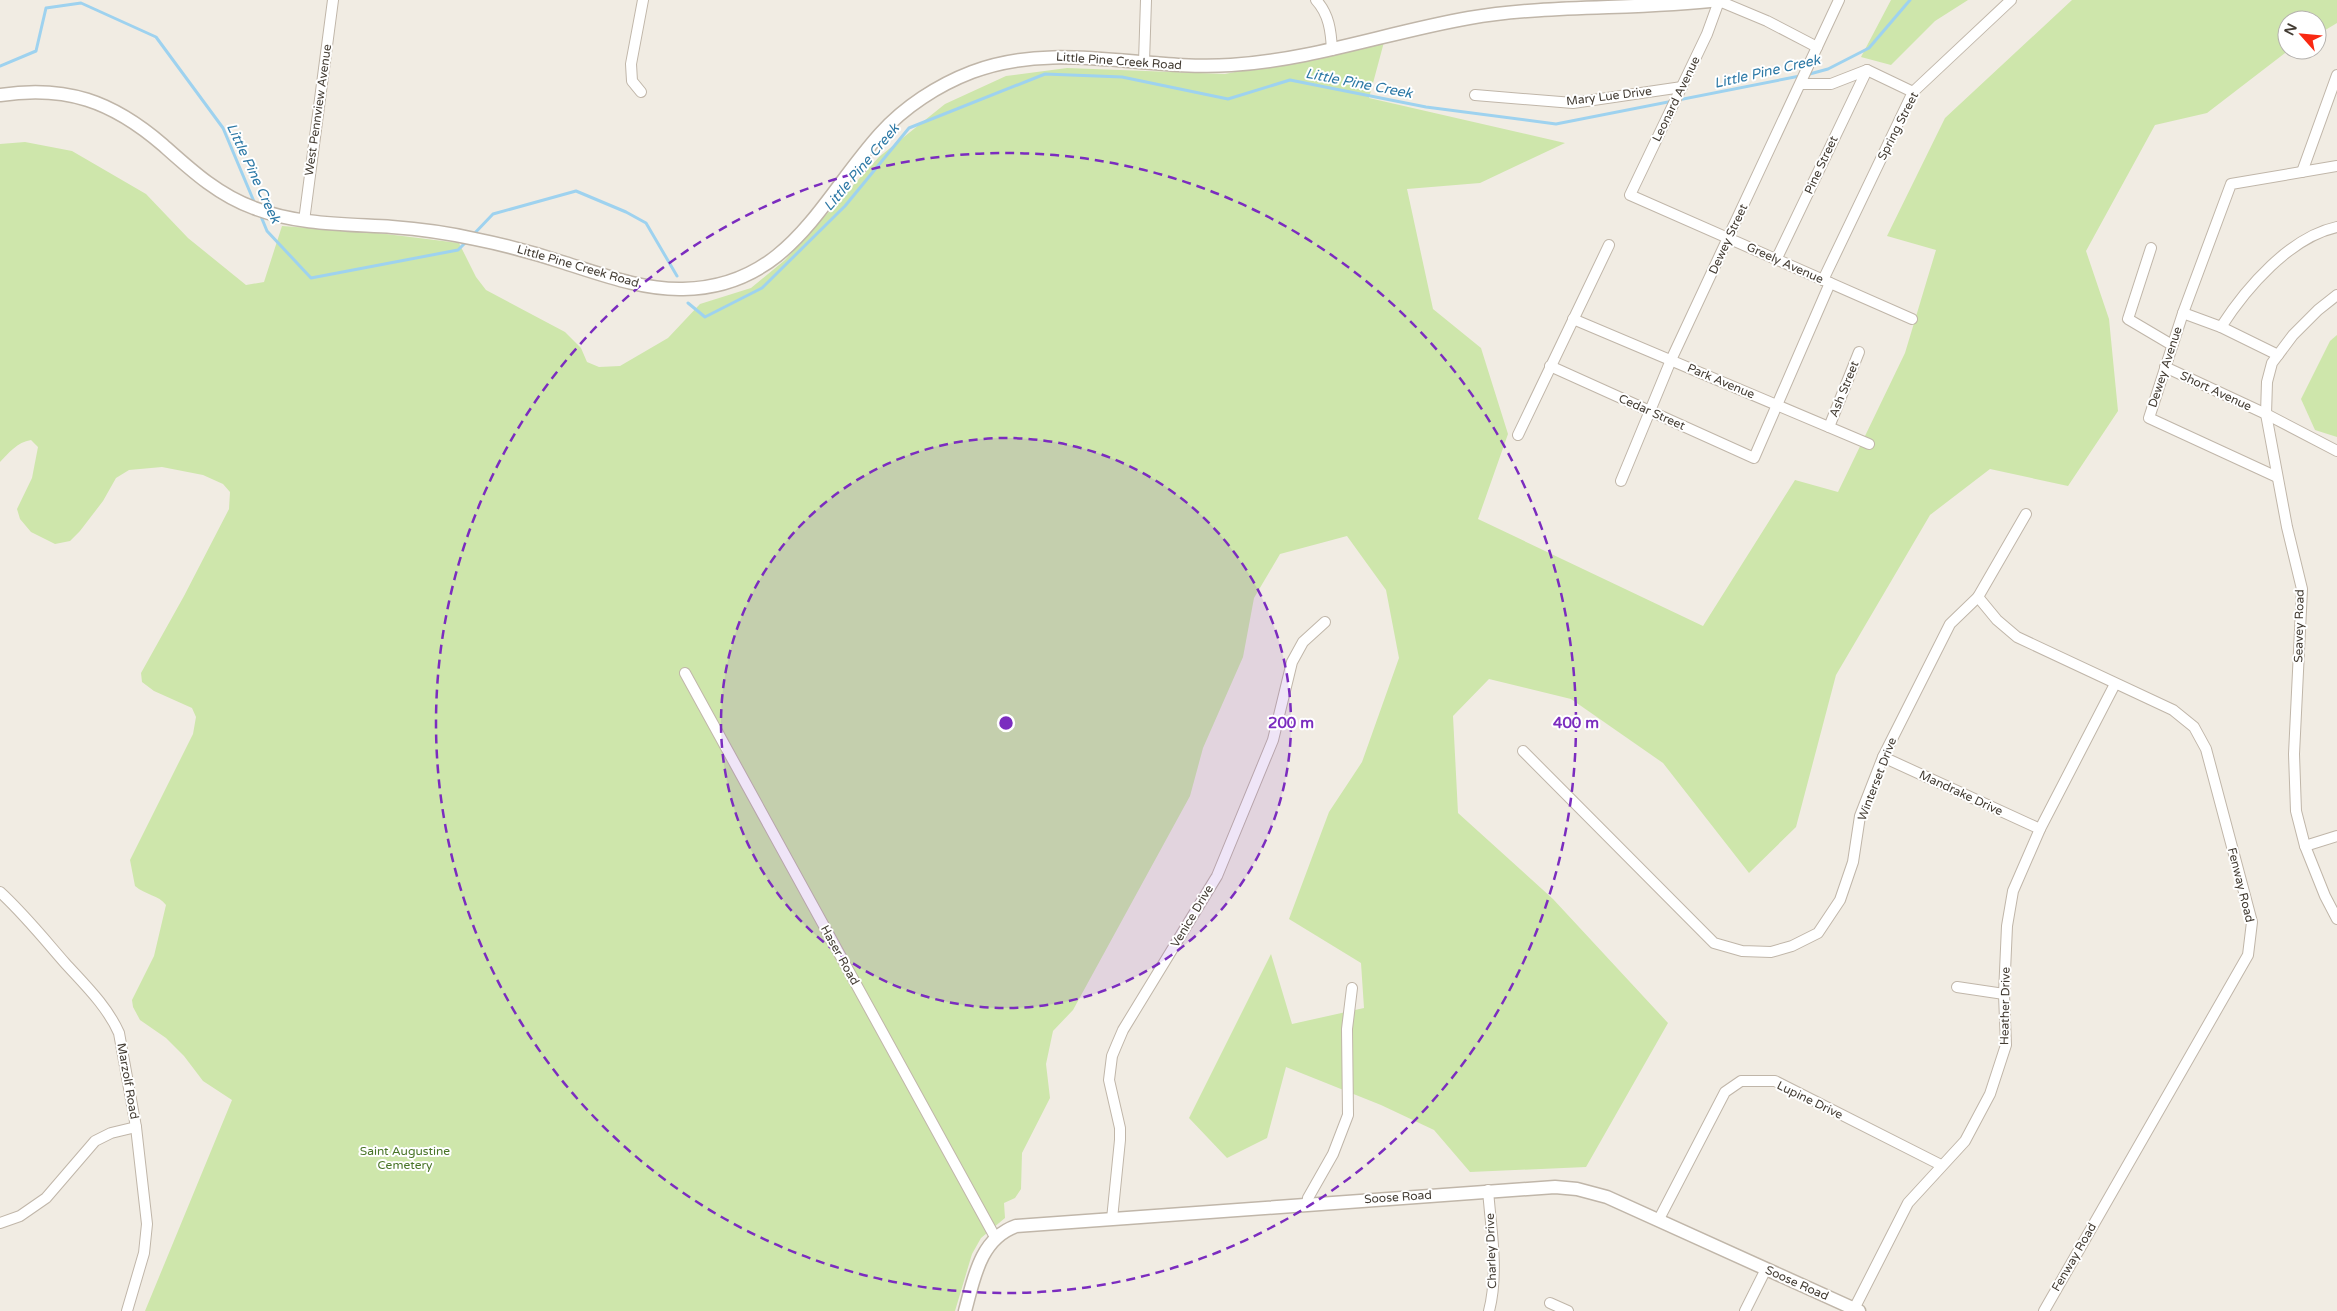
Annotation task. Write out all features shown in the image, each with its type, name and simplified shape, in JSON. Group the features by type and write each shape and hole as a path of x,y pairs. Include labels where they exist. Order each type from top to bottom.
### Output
{"street":[{"name":"West Pennview Avenue","path":"304,221 333,0"},
{"path":"641,92 632,81 630,64 643,0"},
{"path":"1144,62 1146,0"},
{"path":"1316,0 1322,7 1331,30 1332,50"},
{"name":"Little Pine Creek Road","path":"0,95 54,92 98,102 135,122 215,189 268,214 304,221 398,227 455,235 520,249 644,285 684,289 713,285 744,275 784,251 808,228 883,130 913,105 951,81 997,64 1045,56 1067,56 1186,66 1237,64 1332,50 1471,18 1652,2 1720,0"},
{"path":"1720,0 1817,46"},
{"name":"Leonard Avenue","path":"1630,195 1707,34 1720,0"},
{"name":"Dewey Street","path":"1621,481 1671,360 1839,0"},
{"name":"Spring Street","path":"1754,458 1827,282 1913,92 2011,0"},
{"path":"1801,84 1831,84 1867,70 1913,92"},
{"name":"Pine Street","path":"1776,260 1867,70"},
{"path":"2337,75 2302,172 2337,166"},
{"name":"Mary Lue Drive","path":"1475,95 1572,103 1680,91"},
{"name":"Dewey Avenue","path":"2277,477 2149,418 2183,313 2231,184 2302,172"},
{"name":"Greely Avenue","path":"1630,195 1912,320"},
{"path":"2220,327 2259,279 2289,251 2314,234 2337,227"},
{"path":"1518,435 1608,245"},
{"path":"2151,248 2128,319 2172,345"},
{"name":"Seavey Road","path":"2337,296 2318,310 2293,335 2272,362 2267,382 2266,414 2277,477 2302,589 2294,754 2296,811 2305,846 2325,896 2337,919"},
{"path":"2183,313 2220,327 2278,355"},
{"name":"Park Avenue","path":"1573,319 1869,444"},
{"name":"Ash Street","path":"1828,427 1859,352"},
{"name":"Cedar Street","path":"1550,366 1754,458"},
{"name":"Short Avenue","path":"2165,368 2266,414 2337,451"},
{"name":"Winterset Drive","path":"1523,751 1714,943 1742,951 1771,952 1792,946 1818,932 1840,900 1853,862 1860,816 1883,757 1950,624 1978,596 2026,514"},
{"name":"Fenway Road","path":"1978,596 1997,620 2018,637 2173,710 2194,728 2206,749 2252,922 2248,955 2044,1311"},
{"name":"Venice Drive","path":"1112,1219 1120,1140 1120,1128 1109,1080 1112,1056 1123,1030 1217,876 1227,856 1273,740 1292,662 1303,642 1324,622"},
{"name":"Haser Road","path":"685,674 995,1237"},
{"name":"Heather Drive","path":"1857,1310 1908,1203 1965,1141 1990,1094 2006,1045 2004,994 2007,926 2013,891 2040,829 2115,684"},
{"name":"Mandrake Drive","path":"1883,757 2040,829"},
{"path":"2305,846 2337,836"},
{"name":"Marzolf Road","path":"0,892 17,907 113,1020 122,1044 136,1127 147,1230 144,1253 127,1311"},
{"path":"1957,987 2004,994"},
{"path":"1307,1204 1308,1198 1333,1154 1348,1115 1347,1029 1352,988"},
{"name":"Lupine Drive","path":"1659,1219 1725,1092 1741,1081 1775,1081 1941,1165"},
{"path":"0,1223 20,1216 46,1198 95,1142 110,1132 136,1127"},
{"name":"Soose Road","path":"995,1237 1016,1226 1488,1190 1577,1188 1607,1197 1659,1219 1857,1310"},
{"name":"Charley Drive","path":"1488,1190 1494,1268 1493,1292 1488,1311"},
{"path":"965,1311 982,1257 995,1237"},
{"path":"1745,1311 1766,1269"},
{"path":"1550,1303 1568,1311"}],"green space":[{"path":"1891,0 1968,0 1935,21 1891,65 1861,57"},
{"name":"Saint Augustine Cemetery","path":"2072,0 2337,0 2337,23 2327,29 2327,10 2277,10 2277,59 2207,113 2155,125 2086,251 2109,319 2118,411 2068,486 1990,469 1930,515 1836,675 1796,827 1749,873 1663,763 1571,699 1489,679 1453,716 1458,813 1553,899 1668,1023 1586,1167 1470,1172 1434,1130 1381,1105 1286,1067 1267,1138 1227,1158 1189,1118 1271,954 1292,1024 1364,1008 1361,963 1289,919 1329,812 1362,762 1399,658 1386,590 1347,536 1280,554 1254,598 1243,657 1203,748 1190,796 1073,1010 1053,1031 1046,1064 1050,1098 1022,1153 1021,1189 1015,1198 1004,1203 1005,1218 981,1238 972,1254 955,1311 145,1311 232,1100 203,1081 184,1056 166,1038 140,1020 133,1007 132,1000 154,956 166,905 160,899 135,886 130,860 193,734 196,717 192,708 154,691 142,682 141,673 229,509 230,492 223,484 203,475 162,467 129,470 116,478 103,501 70,541 55,544 31,532 20,519 17,509 32,478 38,447 31,440 26,441 14,448 0,462 0,144 25,142 72,151 146,194 188,238 246,285 264,282 282,226 378,233 459,243 476,277 486,290 565,332 581,348 587,362 599,367 620,366 668,338 700,304 751,288 785,260 879,157 945,104 1006,76 1067,68 1225,74 1384,42 1369,98 1565,143 1480,183 1407,189 1433,309 1481,348 1508,434 1478,519 1703,626 1795,480 1838,492 1905,353 1936,250 1887,236 1945,118"},
{"path":"2337,335 2337,437 2315,430 2301,399 2330,341"}],"waterway":[{"name":"Little Pine Creek","path":"1806,75 1828,69 1869,48 1910,0"},
{"name":"Little Pine Creek","path":"0,66 36,51 46,8 81,3 156,37 223,128 255,204"},
{"name":"Little Pine Creek","path":"688,303 705,317 762,288 845,206 909,128 1045,74 1122,77 1228,99 1290,80 1426,107 1556,124 1800,76"},
{"name":"Little Pine Creek","path":"472,236 493,214 576,191 626,212 646,223 677,276"},
{"name":"Little Pine Creek","path":"260,214 267,231 311,278 458,250 468,240"}]}
